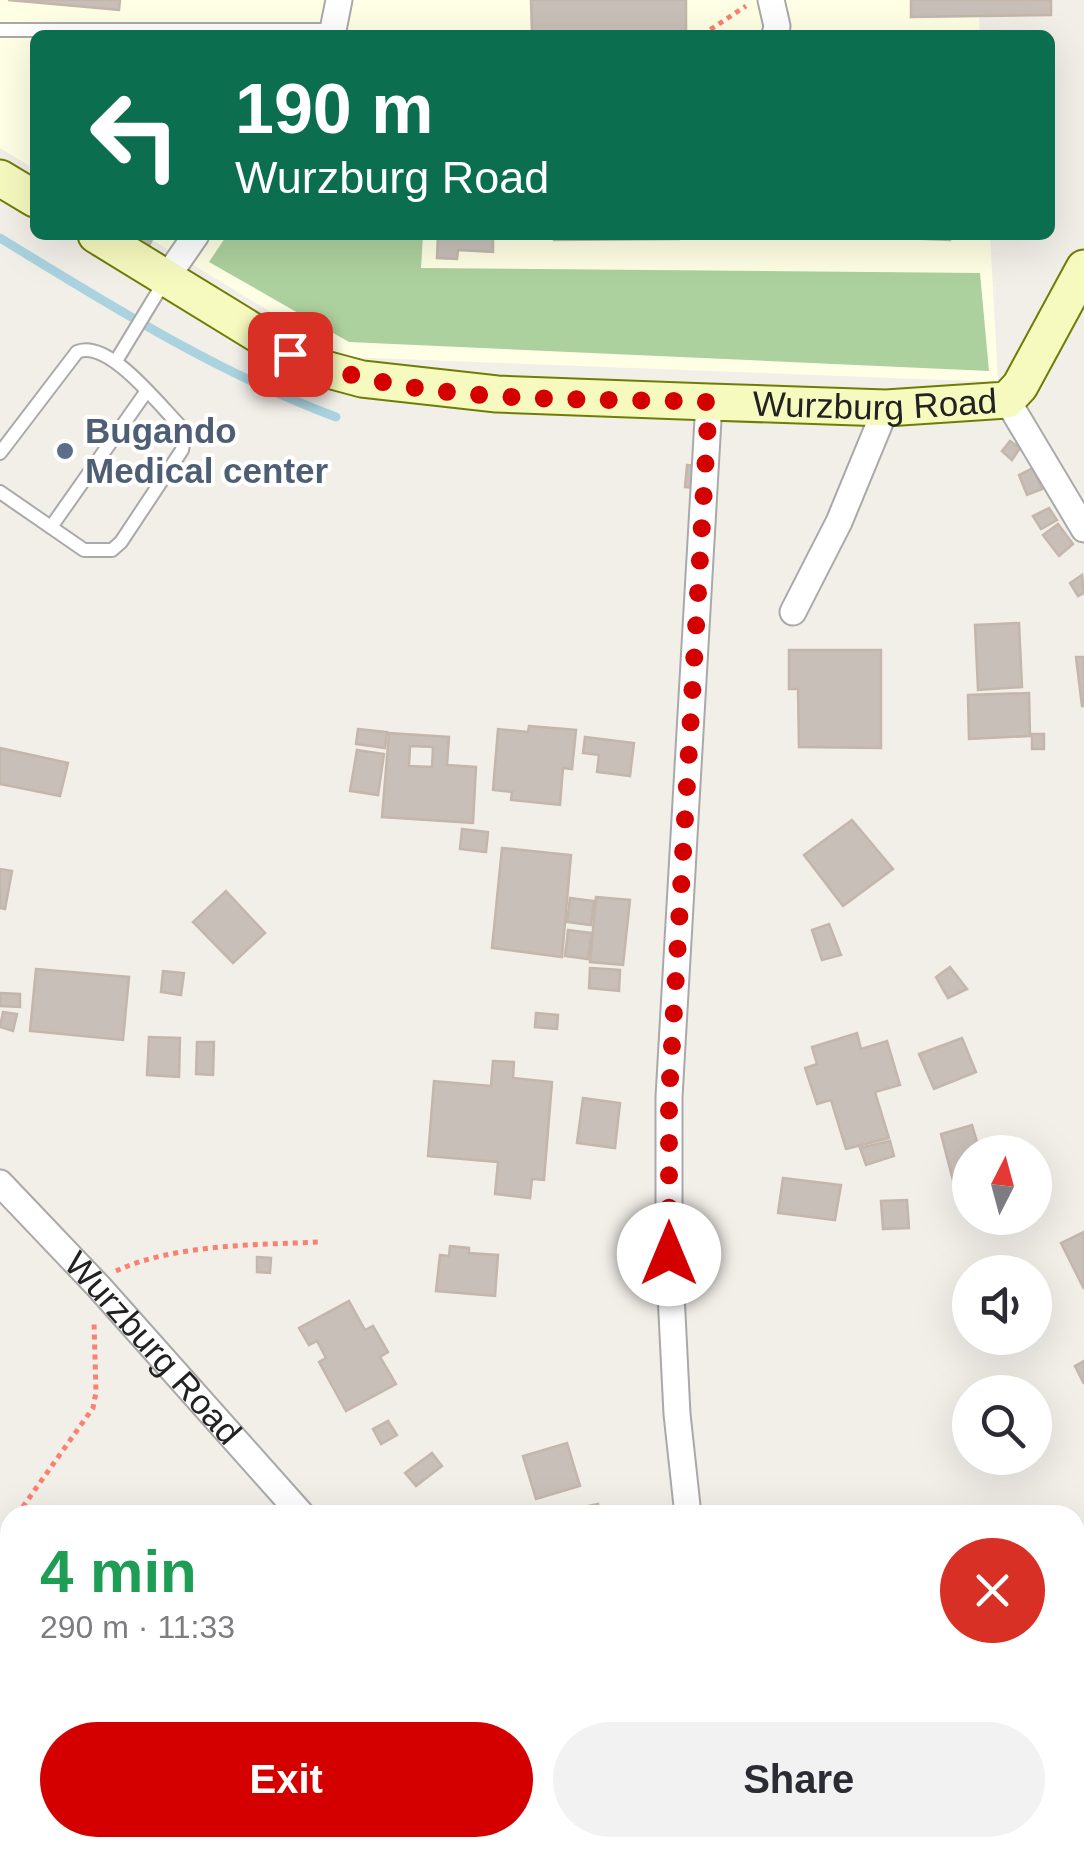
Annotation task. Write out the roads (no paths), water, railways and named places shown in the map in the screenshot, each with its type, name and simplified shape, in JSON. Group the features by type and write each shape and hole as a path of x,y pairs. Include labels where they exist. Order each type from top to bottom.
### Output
{"main road":[{"path":"0,178 30,196"},
{"name":"Wurzburg Road","path":"104,240 290,354 324,369 362,379 497,394 886,408 1008,400 1020,386 1084,268"}],"street":[{"path":"333,30 339,0"},
{"path":"772,0 776,30"},
{"path":"168,278 193,240"},
{"path":"1008,400 1084,529"},
{"name":"Wurzburg Road","path":"687,1505 677,1414 669,1254 669,1097 709,402"},
{"path":"793,612 838,522 886,408"},
{"name":"Wurzburg Road","path":"0,1183 99,1286 293,1505"}],"lane":[{"path":"0,30 30,30"},
{"path":"116,361 168,278"},
{"path":"0,453 77,352 94,348 116,361 180,427 184,439 182,450 122,542 112,550 84,550 0,492"},
{"path":"51,527 146,392"}],"waterway":[{"path":"0,238 206,358 336,417"}],"place":[{"name":"Bugando Medical center","path":"65,451"}]}
